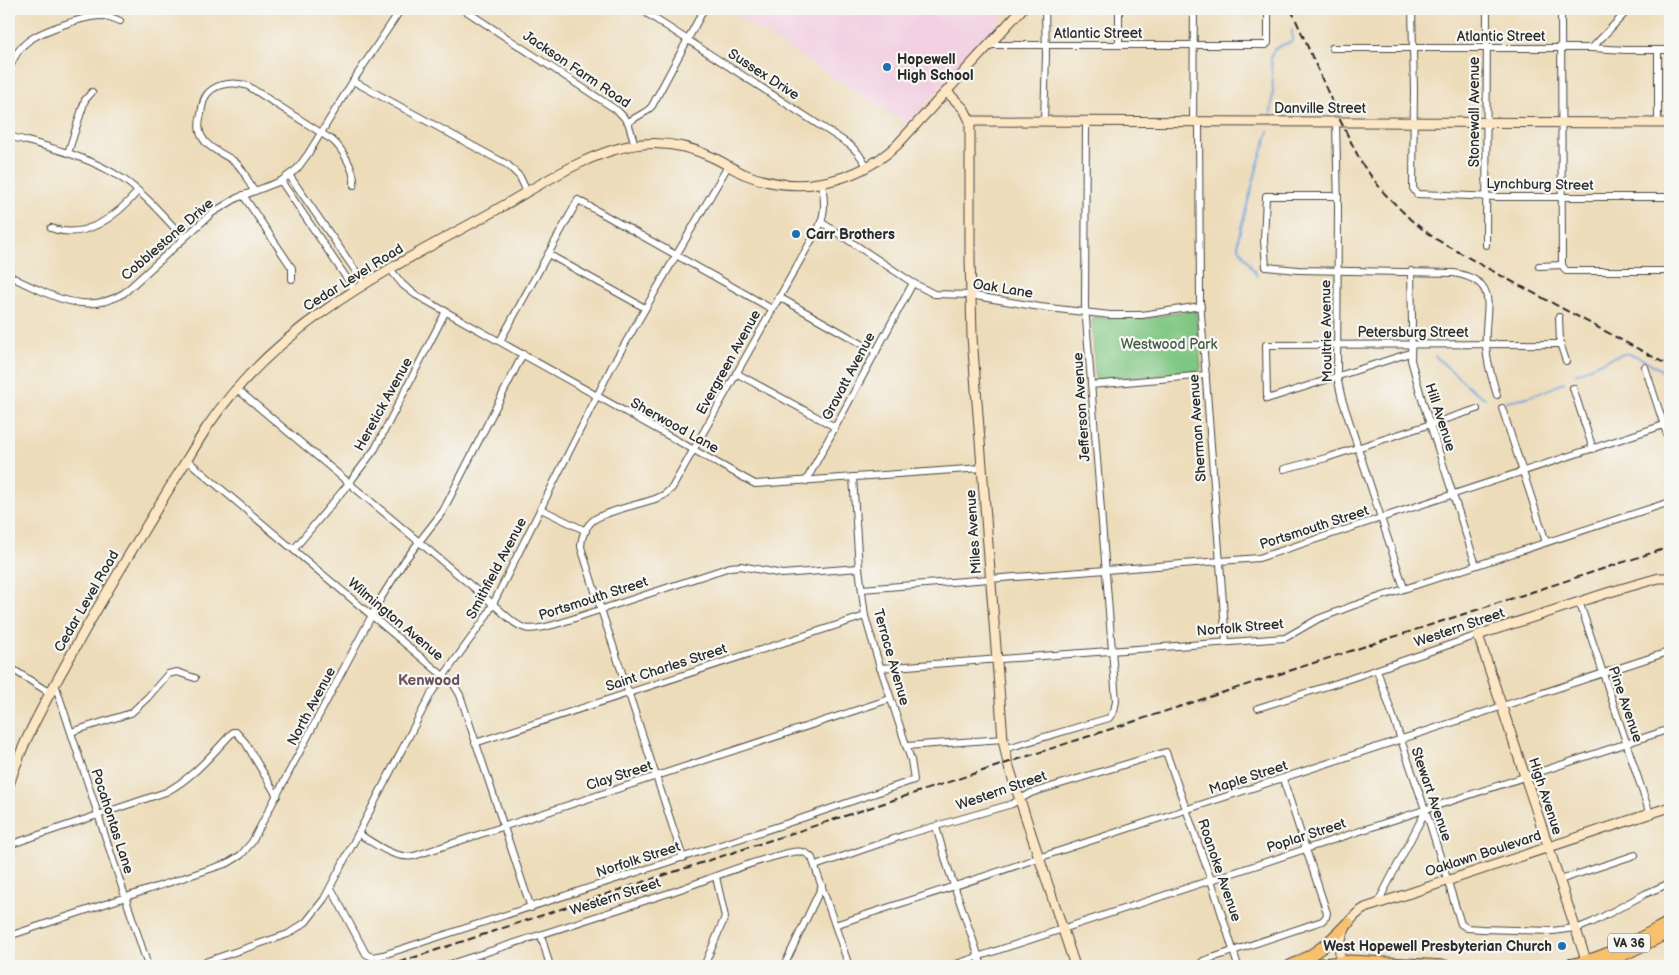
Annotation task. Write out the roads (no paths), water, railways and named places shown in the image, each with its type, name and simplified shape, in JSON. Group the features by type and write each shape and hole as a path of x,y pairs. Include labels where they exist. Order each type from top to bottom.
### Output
{"highway":[{"name":"VA 36","path":"1562,966 1587,964 1670,922"},
{"path":"1290,966 1309,958 1326,946 1348,923"},
{"name":"VA 36","path":"1601,966 1670,932"},
{"path":"1303,966 1370,961 1422,966 1445,966"}],"street":[{"name":"Cobblestone Drive","path":"9,275 64,301 82,304 102,302 124,292 212,213 243,195 281,181 289,176 304,160 401,9"},
{"name":"Jackson Farm Road","path":"463,9 612,107 628,122 635,145"},
{"name":"Sussex Drive","path":"640,9 850,146 858,152 868,167"},
{"path":"628,122 652,106 704,9"},
{"path":"728,166 769,182 797,185 822,183 846,177 868,167 880,160 897,145 1022,9"},
{"path":"1044,121 1045,9"},
{"path":"1119,9 1119,45"},
{"name":"Sherman Avenue","path":"1194,9 1201,306 1226,642"},
{"name":"Atlantic Street","path":"989,45 1266,45 1268,43 1268,9"},
{"path":"1412,9 1413,122"},
{"name":"Stonewall Avenue","path":"1486,246 1487,9"},
{"path":"1561,9 1562,265 1566,270 1573,271 1670,271"},
{"path":"1592,48 1629,9"},
{"path":"9,70 18,52 30,40 39,35 91,17 106,17 120,21"},
{"name":"Atlantic Street","path":"1332,48 1592,48 1670,50"},
{"path":"1658,50 1658,123"},
{"path":"353,81 508,165 520,177 527,192"},
{"path":"254,191 236,163 209,145 202,136 199,120 202,105 208,92 225,85 241,83 248,86 322,132 337,144 354,174 354,185"},
{"path":"68,153 85,100 92,92"},
{"path":"947,92 964,109 970,121"},
{"name":"Danville Street","path":"970,121 1670,123"},
{"name":"Miles Avenue","path":"970,121 970,295 1002,739 1019,800 1075,966"},
{"name":"Jefferson Avenue","path":"1004,749 1109,718 1114,712 1115,691 1086,313 1086,121"},
{"name":"Moultrie Avenue","path":"1336,122 1338,196 1337,377 1342,399 1404,588"},
{"name":"Lynchburg Street","path":"1413,122 1413,188 1417,194 1670,197"},
{"path":"9,136 68,153 113,173 138,191 183,238"},
{"name":"Cedar Level Road","path":"9,784 22,750 50,693 103,597 187,460 214,418 237,389 268,355 292,334 364,283 527,192 593,158 613,150 635,145 664,144 684,147 712,157 728,166"},
{"name":"Smithfield Avenue","path":"194,966 278,938 298,929 314,913 330,888 359,834 432,692 484,620 493,604 598,396 645,308 728,166"},
{"path":"289,176 364,283"},
{"path":"281,181 354,289"},
{"name":"Evergreen Avenue","path":"586,531 596,518 664,495 672,488 821,222 825,205 822,183"},
{"path":"51,228 70,231 98,225 116,214 138,191"},
{"path":"243,195 292,268 292,279"},
{"path":"1338,196 1266,196 1264,240 1266,268 1454,272 1475,279 1483,285 1487,297 1485,344 1488,364 1497,395"},
{"path":"500,341 578,200 772,309"},
{"name":"Oak Lane","path":"821,222 913,283 934,294 970,295 1086,313 1142,315 1201,306"},
{"path":"548,254 645,308"},
{"path":"1539,266 1562,265"},
{"name":"Sherwood Lane","path":"390,269 411,291 446,312 755,484 982,468"},
{"name":"Hill Avenue","path":"1411,271 1412,321 1410,353 1452,495 1476,565"},
{"name":"Gravatt Avenue","path":"806,481 913,283"},
{"path":"779,297 876,352"},
{"name":"Heretick Avenue","path":"294,549 375,449 446,312"},
{"path":"1559,317 1561,344 1566,361"},
{"name":"Petersburg Street","path":"1337,377 1267,399 1266,345 1561,344"},
{"path":"1337,377 1410,353"},
{"name":"North Avenue","path":"9,936 209,870 235,859 246,850 277,796 396,573 443,511 523,354"},
{"path":"1645,367 1667,424 1670,444"},
{"path":"736,373 835,428"},
{"path":"1091,385 1206,375"},
{"path":"1573,388 1593,449"},
{"name":"Portsmouth Street","path":"237,389 518,625 534,630 730,567 742,566 782,574 859,568"},
{"path":"1502,408 1546,542"},
{"path":"1284,469 1359,448 1476,409"},
{"name":"Portsmouth Street","path":"862,589 1264,557 1667,424"},
{"name":"Wilmington Avenue","path":"187,460 372,615 458,690 530,908"},
{"name":"Terrace Avenue","path":"853,477 859,568 865,616 913,769 914,780"},
{"name":"Norfolk Street","path":"880,668 1285,638 1330,614 1404,588 1670,502"},
{"path":"541,508 586,531 583,536 582,547 683,858"},
{"name":"Western Street","path":"1258,708 1579,602 1659,578 1670,578"},
{"name":"Pine Avenue","path":"1579,602 1650,814"},
{"name":"Saint Charles Street","path":"475,743 865,616"},
{"name":"High Avenue","path":"1478,635 1587,964"},
{"name":"Maple Street","path":"836,925 1668,652"},
{"path":"9,667 50,693"},
{"name":"Stewart Avenue","path":"1377,670 1464,926 1482,929 1553,931 1576,928"},
{"path":"71,732 124,716 138,707 168,674 177,672 195,678"},
{"name":"Pocahontas Lane","path":"55,684 148,966"},
{"name":"Clay Street","path":"359,834 396,855 409,857 890,699"},
{"name":"Poplar Street","path":"950,966 1670,729"},
{"path":"9,845 138,802 176,786 197,771 233,732 238,732 277,796"},
{"path":"906,746 1002,739"},
{"name":"Western Street","path":"444,966 757,862 802,851 812,858 815,866 1019,800 1031,793 1102,770 1163,752 1167,753"},
{"name":"Roanoke Avenue","path":"1167,753 1211,880 1238,966"},
{"path":"1198,966 1203,960 1324,920 1327,913 1283,779"},
{"name":"Norfolk Street","path":"330,888 366,954 369,956 383,955 683,858 914,780"},
{"name":"Oaklawn Boulevard","path":"1348,923 1360,911 1377,904 1670,807"},
{"path":"1377,904 1425,810"},
{"path":"936,827 954,887 982,966"},
{"path":"1560,880 1635,855"},
{"path":"815,866 849,966"},
{"path":"704,966 725,917 716,877"},
{"path":"1576,928 1593,922 1670,883"},
{"path":"784,966 822,886"},
{"path":"1341,964 1339,945 1348,923"},
{"path":"540,935 550,966"}],"waterway":[{"path":"1271,114 1273,90 1271,59 1274,49 1292,41 1292,30"},
{"path":"1257,276 1238,246 1238,239 1269,131"},
{"path":"1576,374 1613,357 1629,354 1648,362 1670,377"},
{"path":"1435,356 1475,392 1485,398"},
{"path":"1507,401 1537,394 1564,382"}],"railway":[{"path":"1291,9 1341,122 1362,164 1384,193 1411,220 1434,238 1485,267 1670,366"},
{"path":"388,966 1670,547"}],"place":[{"name":"Hopewell High School","path":"887,67"},
{"name":"Carr Brothers","path":"796,234"},
{"name":"West Hopewell Presbyterian Church","path":"1562,946"}],"district":[{"name":"Kenwood","path":"429,680"}],"park label":[{"name":"Westwood Park","path":"1169,344"}]}
